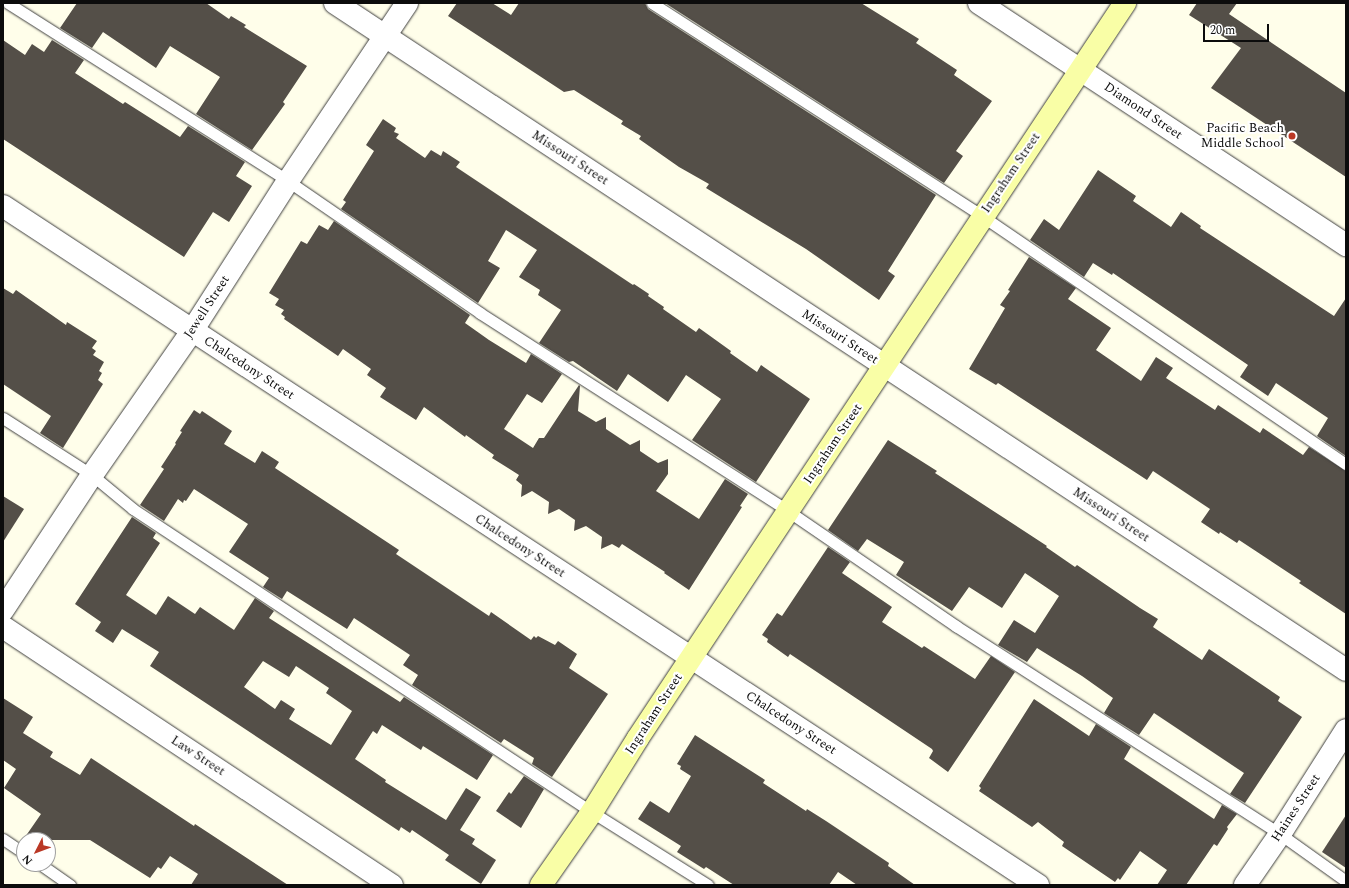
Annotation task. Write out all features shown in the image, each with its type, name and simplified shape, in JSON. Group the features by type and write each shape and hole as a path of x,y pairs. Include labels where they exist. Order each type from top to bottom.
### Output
{"main road":[{"name":"Ingraham Street","path":"541,885 592,812 788,510 1125,3"}],"street":[{"name":"Missouri Street","path":"334,3 1346,670"},
{"name":"Jewell Street","path":"3,610 92,475 192,331 288,181 407,3"},
{"name":"Diamond Street","path":"979,3 1346,245"},
{"name":"Chalcedony Street","path":"3,206 1038,885"},
{"name":"Law Street","path":"3,627 392,885"},
{"name":"Haines Street","path":"1245,885 1280,834 1346,730"}],"lane":[{"path":"8,3 288,181 480,313 788,510 956,626 1280,834 1346,881"},
{"path":"652,3 982,216 1346,464"},
{"path":"3,418 92,475 133,509 592,812 708,885"},
{"path":"3,839 16,848"},
{"path":"51,872 70,885"}],"building":[{"path":"77,3 206,3 229,19 231,16 246,25 244,27 307,66 283,102 285,104 252,150 196,114 220,77 170,46 156,68 103,32 92,48 60,28"},
{"path":"457,3 492,3 511,15 519,3 645,3 648,9 936,195 888,271 895,276 879,300 806,249 706,188 709,184 679,167 639,139 641,136 621,124 623,121 574,90 564,92 448,16"},
{"path":"665,3 861,3 919,39 916,43 957,70 954,75 992,101 956,151 963,156 944,183"},
{"path":"1197,3 1237,3 1229,14 1346,93 1346,177 1211,88 1241,48 1189,15"},
{"path":"3,40 25,55 32,44 44,52 52,40 84,60 75,73 123,104 125,102 180,137 188,126 245,162 236,176 252,186 229,222 213,212 184,257 3,139"},
{"path":"383,119 396,128 394,132 399,134 396,138 425,158 431,150 441,156 443,151 460,162 456,167 633,285 634,284 649,294 648,296 664,307 663,309 696,332 699,328 757,372 761,365 810,399 756,482 692,440 721,399 686,375 668,402 628,374 617,391 573,361 569,362 539,343 561,310 538,295 540,290 519,277 537,250 506,230 488,261 500,268 478,303 341,209 346,202 343,200 374,151 366,145"},
{"path":"1098,170 1136,196 1133,201 1171,227 1181,212 1201,226 1200,228 1334,316 1346,298 1346,456 1317,436 1328,418 1276,383 1268,396 1240,377 1248,365 1113,273 1112,275 1093,263 1084,277 1030,240 1044,219 1059,230"},
{"path":"334,221 470,315 465,323 489,340 526,363 531,354 562,374 542,403 527,394 504,429 533,448 539,438 544,438 579,385 578,411 596,422 606,417 606,429 630,445 640,440 640,451 658,463 668,459 668,474 656,491 699,519 725,479 748,494 740,506 742,507 689,590 664,573 665,572 622,544 619,548 612,544 601,549 602,537 586,526 574,531 575,520 559,509 548,514 549,502 532,491 521,497 522,485 516,480 519,475 492,458 494,455 466,435 465,437 424,407 416,420 380,397 386,388 367,375 371,369 343,349 338,356 284,319 285,317 281,314 284,310 275,305 279,299 269,293 301,241 307,244 319,225 328,230"},
{"path":"1029,257 1076,288 1068,299 1111,328 1096,350 1141,381 1156,357 1173,368 1166,378 1215,410 1218,405 1260,433 1263,428 1303,455 1309,447 1346,471 1346,614 1299,583 1301,581 1239,540 1237,543 1220,532 1219,534 1201,522 1210,509 1153,471 1147,480 998,383 996,385 969,369 1005,308 1000,305 1010,291 1008,290"},
{"path":"3,288 13,294 16,290 66,325 67,322 97,341 92,348 96,351 93,355 104,362 99,371 102,373 98,380 103,384 63,448 40,433 51,416 3,384"},
{"path":"194,410 200,414 202,411 232,431 224,444 255,463 262,451 279,462 275,468 399,550 396,554 489,616 491,612 531,640 534,636 536,638 538,636 555,645 558,641 577,654 569,668 608,694 552,777 532,764 534,758 504,739 501,743 412,685 418,675 403,665 410,655 354,618 347,629 287,591 282,599 263,587 269,578 229,552 248,524 194,489 183,503 178,499 164,521 140,505 164,469 161,467 176,444 175,443 182,432 180,431"},
{"path":"888,440 937,471 935,473 1047,546 1046,547 1075,567 1077,565 1158,619 1153,627 1202,660 1209,649 1280,697 1278,701 1302,717 1245,803 1230,794 1244,773 1154,713 1139,735 1104,713 1113,698 1082,676 1037,648 1027,662 998,645 1014,620 1035,633 1059,596 1025,573 1002,608 969,587 952,611 896,575 904,562 867,539 858,551 828,530"},
{"path":"3,496 24,509 3,542"},
{"path":"132,517 156,533 153,538 160,543 126,595 156,615 168,596 195,614 200,607 234,630 255,598 274,611 269,618 400,702 404,697 493,755 477,780 423,746 421,750 382,725 377,734 373,731 355,759 386,780 385,782 446,820 466,788 481,797 460,830 475,839 472,844 496,860 481,884 445,860 449,855 412,830 410,833 401,827 399,831 150,666 159,652 122,629 113,643 95,631 101,622 75,604","holes":["263,661 289,677 296,666 329,688 326,693 352,711 331,745 289,719 295,709 281,700 275,709 244,687"]},
{"path":"828,547 850,562 842,573 892,607 882,622 922,648 924,646 975,679 991,656 1015,672 948,772 929,758 933,751 932,749 790,654 788,657 767,642 768,639 762,635 777,613 782,616"},
{"path":"3,698 33,717 23,733 53,752 50,757 80,775 91,758 194,826 195,824 288,885 191,885 198,874 170,856 161,869 158,867 150,878 90,840 56,840 56,832 29,832 41,814 4,788 16,769 3,760"},
{"path":"1034,699 1089,736 1096,724 1131,747 1124,759 1214,819 1222,805 1237,814 1227,827 1228,829 1217,846 1214,844 1186,885 1157,885 1167,870 1140,851 1120,880 1118,878 1115,882 1062,846 1064,842 1038,822 1032,827 979,791 981,788 979,786"},
{"path":"695,735 765,780 763,783 806,811 807,809 826,821 889,863 888,866 915,885 857,885 838,872 829,885 734,885 706,867 704,869 677,852 681,846 638,819 650,801 669,813 691,776 680,769 681,766 677,764"},
{"path":"524,776 544,789 521,828 496,811 509,792 511,794"},
{"path":"1346,815 1346,868 1322,852"}],"place":[{"name":"Pacific Beach Middle School","path":"1292,136"}]}
